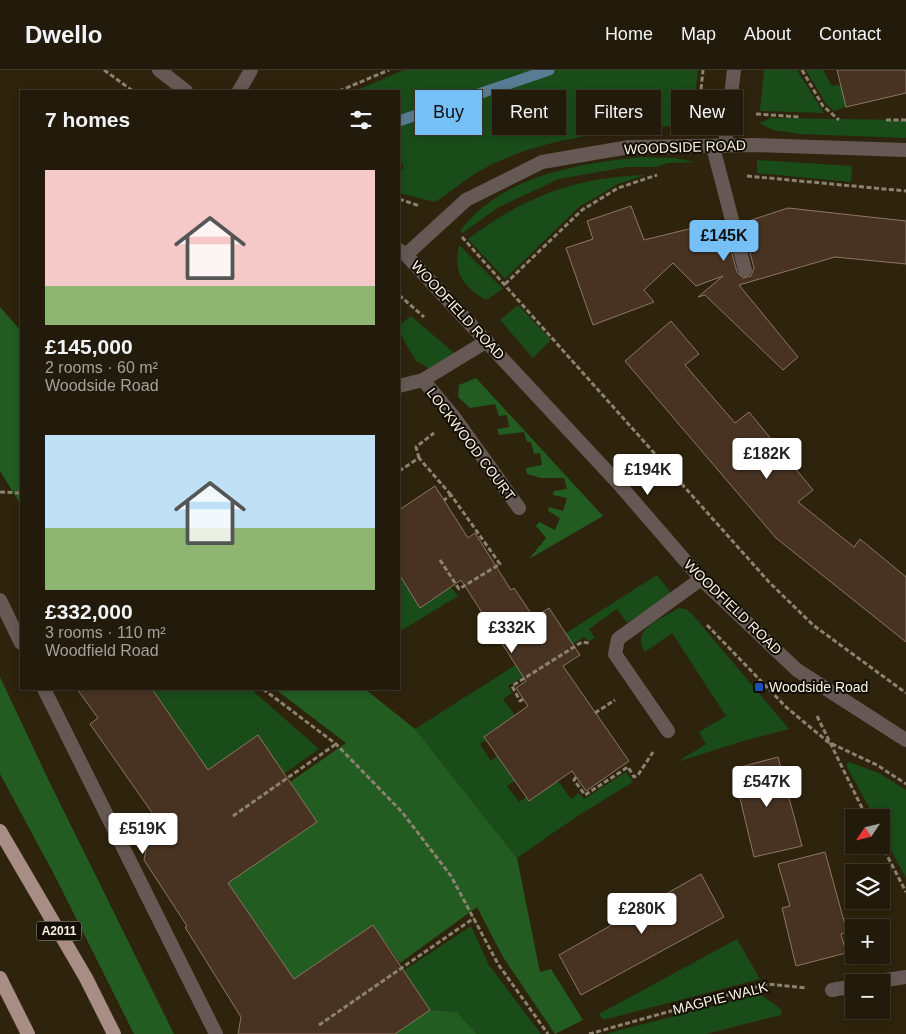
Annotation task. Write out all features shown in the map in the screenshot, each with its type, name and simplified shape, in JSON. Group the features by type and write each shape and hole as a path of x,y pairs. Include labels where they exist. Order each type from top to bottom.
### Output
{"main road":[{"name":"A2011","path":"0,831 86,978 114,1034"},
{"path":"0,978 28,1034"}],"street":[{"path":"159,70 185,90"},
{"path":"240,90 251,70"},
{"path":"734,70 719,146 719,173 745,270"},
{"name":"WOODSIDE ROAD","path":"402,252 466,200 542,162 629,147 695,148 719,146 906,150"},
{"name":"WOODFIELD ROAD","path":"402,252 618,483 701,579 797,670 906,740"},
{"name":"LOCKWOOD COURT","path":"400,386 423,380 487,341"},
{"name":"LOCKWOOD COURT","path":"423,380 454,417 519,508"},
{"path":"668,731 615,654 618,639 701,579"},
{"path":"0,600 20,641"},
{"path":"44,690 216,1034"},
{"path":"890,979 906,976"},
{"path":"832,990 845,988"}],"path":[{"path":"104,70 132,90"},
{"path":"341,90 389,70"},
{"path":"695,148 703,70"},
{"path":"802,70 823,106 839,120"},
{"path":"505,284 582,210 618,188 665,172 648,172"},
{"path":"719,173 906,191"},
{"path":"470,232 462,237 769,582 813,625 906,693"},
{"path":"400,470 419,458 451,495 500,564 459,589 440,560"},
{"path":"0,492 20,494"},
{"path":"444,500 451,495"},
{"path":"523,699 520,701 512,686 582,642 617,646"},
{"path":"265,690 336,744 402,812 451,876 498,964 548,1034"},
{"path":"816,715 862,809"},
{"path":"576,777 574,780 585,795 628,767 634,777 638,775 668,731"},
{"path":"828,742 877,765 906,784"},
{"path":"233,816 336,744"},
{"path":"886,854 906,892"},
{"path":"319,1025 474,918"},
{"name":"MAGPIE WALK","path":"589,1034 766,984 832,990"}],"green space":[{"path":"404,70 698,70 696,90 671,90 671,126 661,127 661,90 576,90 576,135 595,135 527,150 501,160 476,173 435,202 400,193 400,170 404,168 400,162 400,90 357,90"},
{"path":"764,70 797,70 824,113 760,111"},
{"path":"806,70 823,70 832,86 841,85 846,107 834,111 826,104"},
{"path":"771,118 906,120 906,138 799,134 773,130 759,123"},
{"path":"640,157 675,158 694,162 668,163 656,167 627,167 559,179 497,208 463,233 460,231 477,212 496,197 518,185 566,169"},
{"path":"757,160 852,166 851,182 757,173"},
{"path":"645,175 618,184 579,207 505,279 468,239 510,211 551,192 595,180"},
{"path":"459,245 503,289 486,300 465,284 457,264"},
{"path":"518,305 551,340 533,358 500,320"},
{"path":"0,307 20,330 20,503 0,471"},
{"path":"411,316 454,353 430,369 416,361 400,334 400,324"},
{"path":"476,378 603,516 529,559 546,538 536,526 539,522 555,530 560,518 548,511 549,507 563,511 567,498 553,495 554,491 567,489 564,478 541,478 527,474 526,468 542,465 540,453 534,454 531,442 527,442 524,432 499,435 497,429 509,427 507,415 499,416 495,404 470,408 458,397 459,385"},
{"path":"400,564 403,581 420,608 451,587 458,596 400,631"},
{"path":"657,575 672,594 627,623 617,609 589,629 595,638 589,641 584,637 508,686 512,693 503,699 515,715 484,737 486,740 480,744 491,761 497,756 515,781 507,786 519,802 526,797 529,801 558,781 571,799 579,793 584,799 626,772 633,782 576,817 517,858 415,729"},
{"path":"679,608 686,609 692,614 789,729 677,762 706,744 699,732 726,716 672,633 645,652 641,644 641,637 650,626"},
{"path":"0,677 48,779 174,1034 134,1034 56,878 0,774"},
{"path":"153,690 252,690 319,749 284,774 257,736 208,770"},
{"path":"276,690 366,690 415,729 517,858 540,972 551,969 583,1020 555,1034 503,957 477,907 400,963 373,925 294,979 228,883 317,822 290,782 346,743"},
{"path":"849,762 879,773 906,790 906,878 890,849 890,809 870,809 846,765"},
{"path":"471,926 489,965 541,1034 477,1034 457,1012 430,1010 403,971"},
{"path":"737,939 760,979 603,1020 599,1014"},
{"path":"760,994 782,1010 781,1015 706,1034 605,1034"},
{"path":"430,1010 457,1012 477,1034 395,1034"}],"building":[{"path":"837,70 906,70 906,93 846,107"},
{"path":"631,206 644,240 717,222 714,225 715,231 725,228 737,272 743,278 751,276 754,268 742,223 788,208 906,221 906,264 835,257 739,285 798,357 783,370 705,295 698,297 723,276 696,286 673,263 644,290 654,302 593,325 566,248 593,239 587,221"},
{"path":"671,321 699,354 685,365 735,423 749,412 813,490 798,502 854,547 860,539 906,577 906,642 776,538 625,361"},
{"path":"435,486 468,538 475,533 511,590 514,588 534,618 549,608 580,655 563,666 629,761 586,791 572,771 529,801 484,737 528,706 516,688 526,681 461,580 420,608 400,576 400,509"},
{"path":"78,690 153,690 208,770 258,735 317,822 228,883 294,979 373,925 430,1010 395,1034 238,1034 241,1017 185,927 187,926 144,860 153,814 90,724 98,718"},
{"path":"778,757 802,846 754,857 733,769"},
{"path":"825,852 845,925 845,933 841,934 845,953 796,966 782,908 790,906 778,864"},
{"path":"701,874 724,917 581,995 559,955"}],"waterway":[{"path":"400,121 549,70"}],"place":[{"name":"Woodside Road","path":"759,687"}]}
